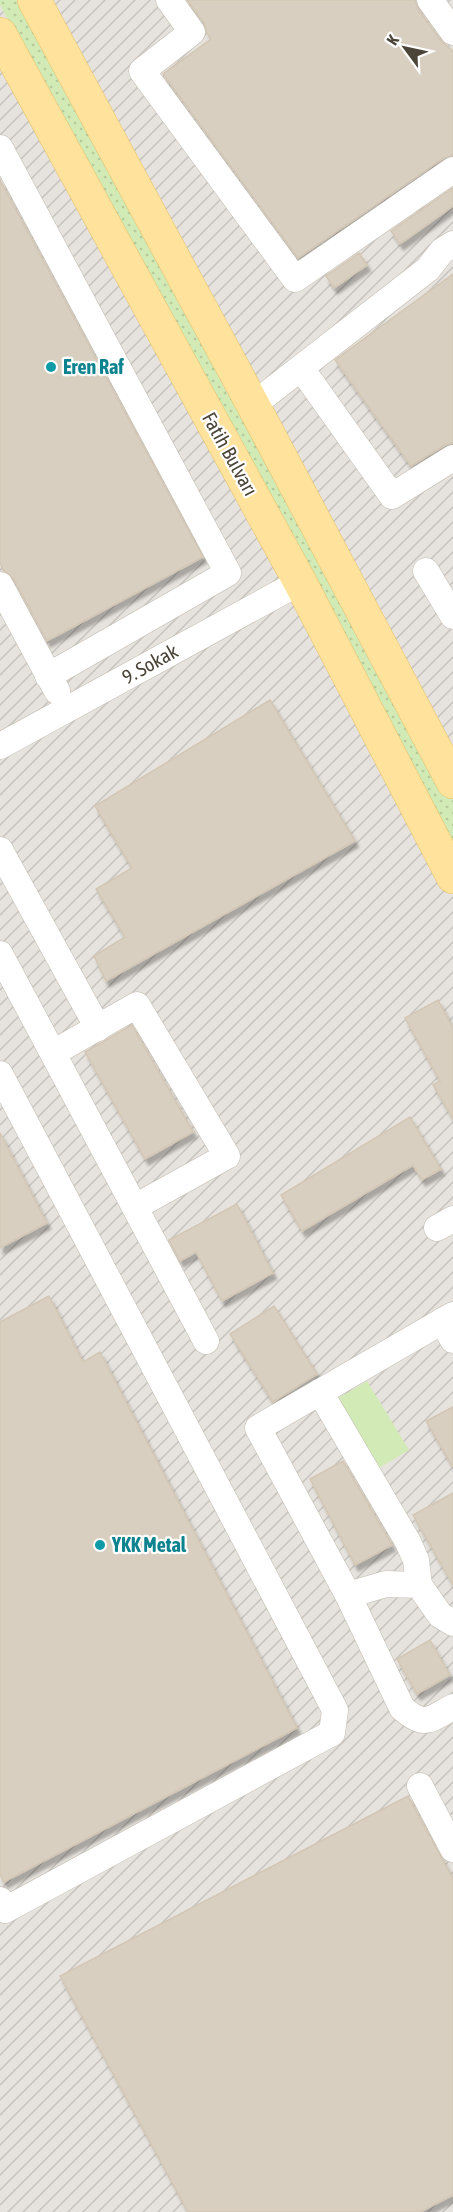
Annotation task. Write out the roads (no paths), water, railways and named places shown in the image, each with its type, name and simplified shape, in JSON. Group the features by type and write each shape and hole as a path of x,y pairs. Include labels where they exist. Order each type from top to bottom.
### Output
{"main road":[{"path":"34,0 453,782"},
{"name":"Fatih Bulvarı","path":"0,34 300,582 453,877"},
{"path":"300,582 324,573 350,588"}],"street":[{"path":"169,0 192,32 142,71 296,279 453,170"},
{"path":"430,0 453,32"},
{"path":"449,0 453,6"},
{"path":"0,148 228,573 48,676"},
{"path":"253,405 428,269 442,251 453,244"},
{"path":"296,372 392,496 453,459"},
{"path":"426,571 453,616"},
{"name":"9. Sokak","path":"1,743 300,582"},
{"path":"0,585 66,709"},
{"path":"0,850 98,1028"},
{"path":"0,954 206,1341"},
{"path":"53,1053 137,1005 227,1156 135,1207"},
{"path":"0,1074 335,1710 332,1733 5,1910 0,1900"},
{"path":"450,1325 320,1392 258,1428 348,1595 402,1708 415,1720 427,1721 453,1707"},
{"path":"320,1392 408,1542 416,1560 419,1585 440,1615 453,1623"},
{"path":"348,1595 387,1584 419,1585"},
{"path":"420,1786 453,1849"}],"place":[{"name":"Eren Raf","path":"51,367"},
{"name":"YKK Metal","path":"100,1545"}]}
